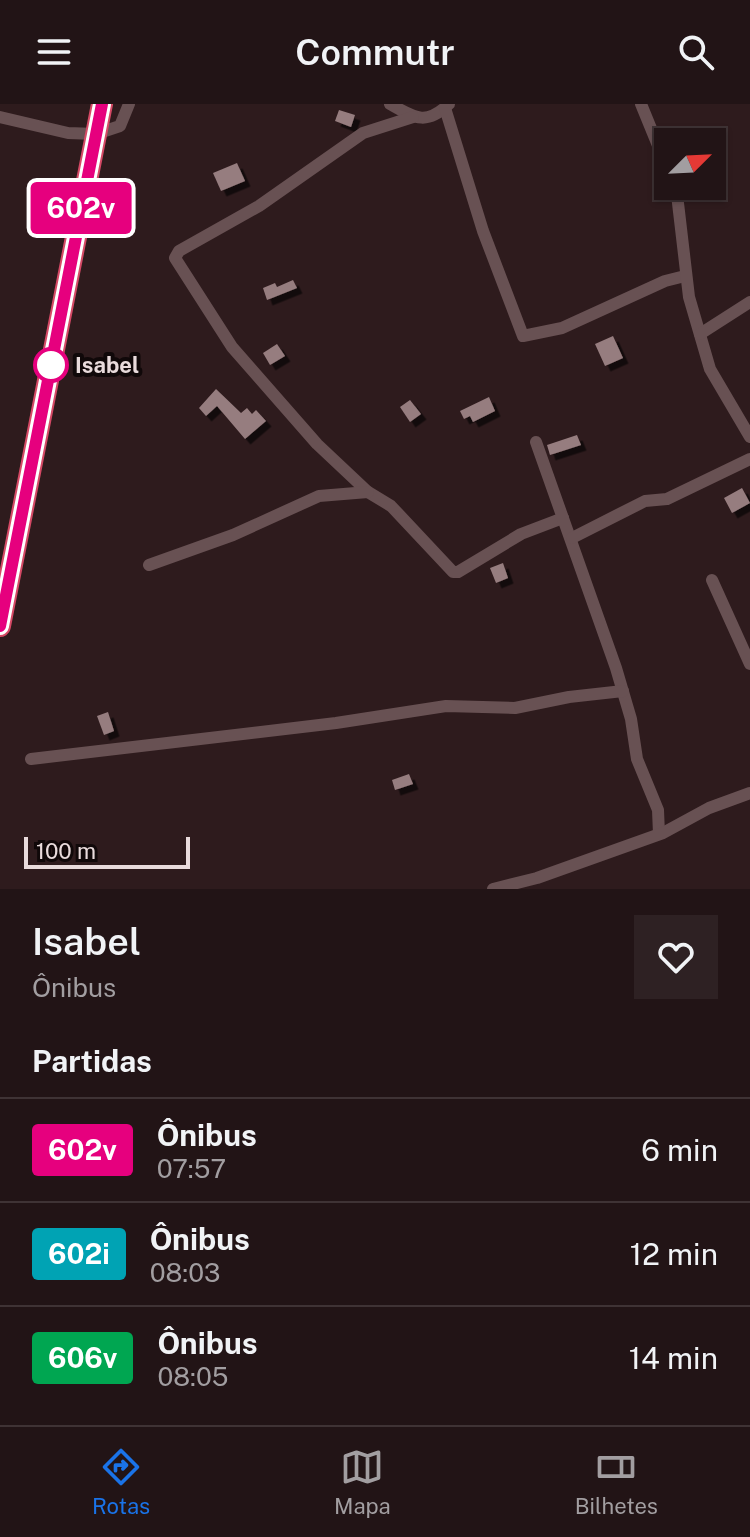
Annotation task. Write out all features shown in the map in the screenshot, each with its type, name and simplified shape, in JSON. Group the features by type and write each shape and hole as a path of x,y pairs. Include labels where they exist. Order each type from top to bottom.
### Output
{"highway":[{"path":"0,626 102,104"}],"street":[{"path":"0,117 68,133 96,134 120,126 129,104"},
{"path":"390,104 413,117"},
{"path":"641,104 654,136"},
{"path":"563,518 521,534 458,572 453,572 391,506 368,492 317,444 232,347 175,258 179,251 259,206 363,133 413,117 431,117 447,106 483,231 523,336 562,328 665,281 685,276"},
{"path":"677,200 685,276 710,369 750,437"},
{"path":"700,334 750,302"},
{"path":"536,442 623,691 637,759 658,810 659,834"},
{"path":"572,538 645,501 667,499 750,459"},
{"path":"149,565 233,535 319,496 368,492"},
{"path":"712,580 750,664"},
{"path":"31,759 336,723 446,706 515,708 569,697 623,691"},
{"path":"493,889 537,878 659,834 750,793"},
{"path":"658,810 673,819 685,820"}],"building":[{"path":"339,110 355,115 351,127 335,121"},
{"path":"237,163 245,181 221,191 213,173"},
{"path":"293,280 297,288 267,300 263,288 275,283 277,287"},
{"path":"613,336 623,358 605,366 595,344"},
{"path":"277,344 285,356 270,365 263,353"},
{"path":"216,389 241,413 247,408 252,414 256,410 266,421 245,439 217,406 206,416 199,408"},
{"path":"489,397 495,411 473,422 470,416 464,419 460,411"},
{"path":"410,400 421,414 410,422 400,407"},
{"path":"577,435 581,445 550,455 547,445"},
{"path":"742,488 750,503 732,513 724,498"},
{"path":"503,563 508,578 496,583 490,568"},
{"path":"108,712 114,731 104,735 97,716"},
{"path":"409,774 413,784 395,790 392,780"}],"bus line":[{"name":"602v","path":"0,626 102,104"}],"place":[{"name":"Isabel","path":"51,365"}]}
